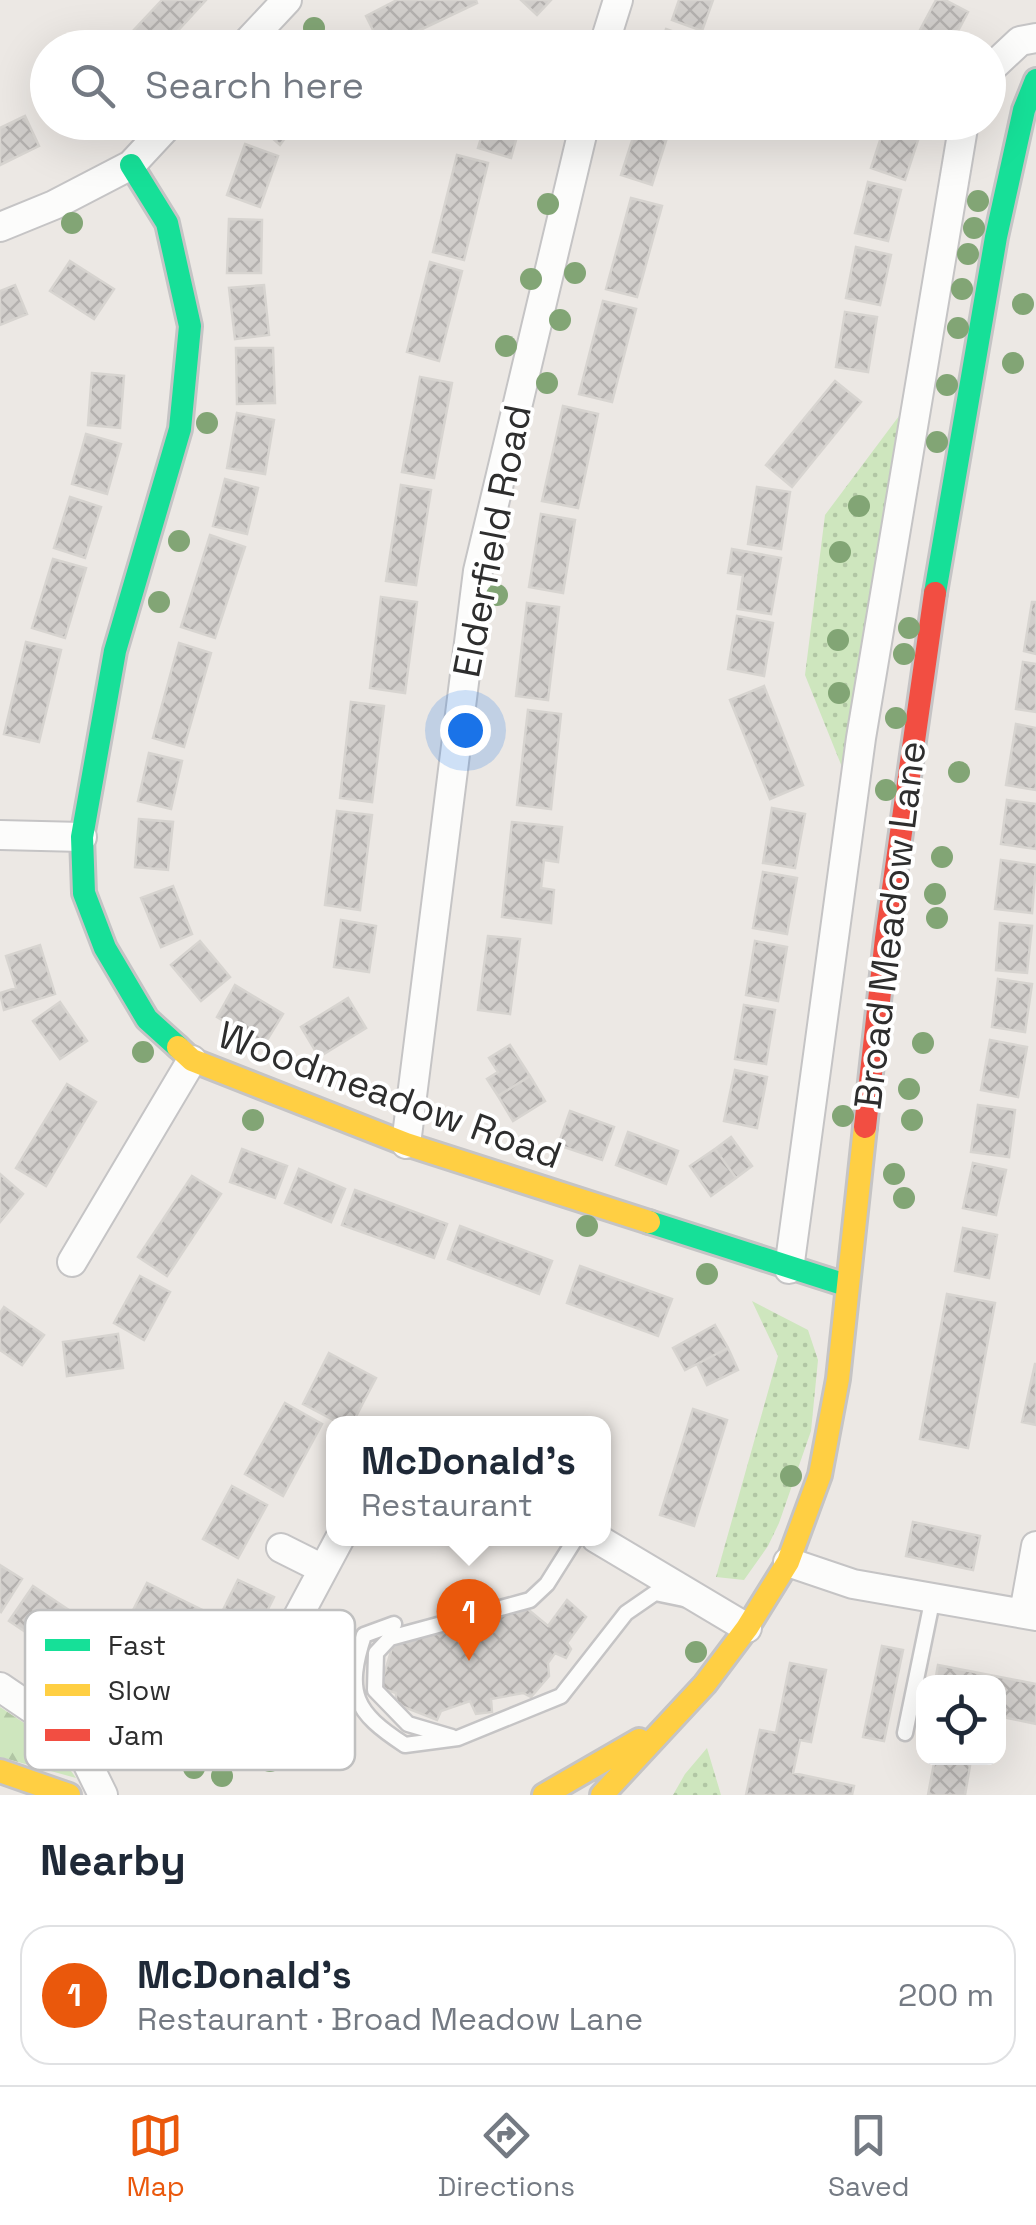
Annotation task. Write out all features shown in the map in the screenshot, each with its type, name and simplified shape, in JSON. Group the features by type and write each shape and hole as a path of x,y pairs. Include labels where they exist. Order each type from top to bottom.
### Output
{"street":[{"path":"259,30 287,0"},
{"path":"609,30 618,0"},
{"path":"1006,54 1020,41 1036,38"},
{"name":"Broad Meadow Lane","path":"602,1795 705,1684 748,1628 788,1562 820,1475 838,1379 886,938 947,508 996,238 1024,110 1036,80"},
{"path":"0,227 54,205 131,165 154,140"},
{"name":"Elderfield Road","path":"406,1144 478,571 581,140"},
{"name":"Broad Meadow Lane","path":"789,1269 861,738 961,140"},
{"name":"Woodmeadow Road","path":"131,165 167,223 190,326 180,429 115,651 82,837 84,894 106,948 146,1018 192,1060 406,1144 846,1284"},
{"path":"0,835 82,837"},
{"path":"72,1262 192,1060"},
{"path":"301,1610 335,1546"},
{"path":"609,1546 748,1628"},
{"path":"788,1562 853,1584 1030,1614 1036,1546"},
{"path":"281,1548 322,1569"},
{"path":"0,1687 25,1704"},
{"path":"646,1782 656,1735"},
{"name":"Broad Meadow Lane","path":"544,1795 656,1735"},
{"path":"91,1770 103,1795"},
{"path":"0,1772 69,1795"}],"lane":[{"path":"458,1738 408,1724 376,1690 376,1653 390,1638 530,1600 547,1584 571,1546"},
{"path":"355,1685 358,1700 375,1726 405,1745 458,1738 560,1696 626,1613 655,1593 704,1604"},
{"path":"905,1733 933,1596"},
{"path":"355,1661 364,1635 394,1624"}],"green space":[{"path":"899,416 842,767 805,675 825,515"},
{"path":"752,1301 808,1330 818,1360 811,1431 779,1523 744,1580 716,1577 778,1356"},
{"path":"0,1707 25,1724 25,1764 0,1757"},
{"path":"707,1748 721,1795 673,1795 685,1774"},
{"path":"47,1770 70,1770 76,1778"}],"building":[{"path":"162,0 206,0 178,30 134,30"},
{"path":"397,0 477,3 420,30 373,30 366,16"},
{"path":"521,0 551,0 537,15"},
{"path":"679,0 713,0 702,30 672,20"},
{"path":"936,0 945,0 968,12 958,30 920,30"},
{"path":"25,116 30,140 36,140 39,146 0,165 0,128"},
{"path":"480,140 516,140 511,158 478,148"},
{"path":"632,140 666,140 652,185 621,175"},
{"path":"880,140 918,140 905,180 871,168"},
{"path":"245,144 278,156 260,207 227,195"},
{"path":"457,155 488,163 464,260 433,252"},
{"path":"868,182 901,190 888,241 855,233"},
{"path":"631,198 662,206 637,297 606,289"},
{"path":"229,219 262,220 261,273 227,273"},
{"path":"856,247 891,255 880,305 846,298"},
{"path":"70,261 114,289 94,319 50,291"},
{"path":"430,262 462,271 439,361 407,352"},
{"path":"15,285 27,314 0,325 0,291"},
{"path":"264,285 269,335 235,339 229,288"},
{"path":"603,301 636,309 612,402 579,394"},
{"path":"845,312 877,317 868,372 836,367"},
{"path":"236,348 273,348 275,403 237,404"},
{"path":"92,373 124,376 120,428 88,425"},
{"path":"420,377 452,383 434,478 402,472"},
{"path":"835,381 861,402 792,487 766,465"},
{"path":"563,406 598,414 578,508 542,501"},
{"path":"237,413 274,420 265,474 227,468"},
{"path":"86,434 121,444 107,494 72,484"},
{"path":"225,479 258,488 247,534 213,526"},
{"path":"401,485 431,490 416,585 386,581"},
{"path":"757,487 790,492 781,549 748,544"},
{"path":"70,497 101,507 85,558 54,548"},
{"path":"541,514 575,520 563,593 529,587"},
{"path":"210,535 245,547 215,638 181,627"},
{"path":"732,549 781,558 771,614 738,609 743,575 728,573"},
{"path":"53,559 86,568 65,638 32,628"},
{"path":"381,597 417,602 405,693 370,688"},
{"path":"1032,602 1036,602 1036,654 1024,651"},
{"path":"527,603 559,607 548,700 516,696"},
{"path":"737,616 773,623 764,676 728,669"},
{"path":"26,642 61,650 39,742 4,734"},
{"path":"179,643 211,653 184,747 153,738"},
{"path":"1023,662 1036,664 1036,712 1016,709"},
{"path":"764,686 803,785 770,799 730,700"},
{"path":"351,702 384,706 372,802 340,798"},
{"path":"528,710 561,714 551,809 517,805"},
{"path":"1016,724 1036,728 1036,790 1006,785"},
{"path":"149,753 182,761 171,809 138,801"},
{"path":"1007,800 1036,804 1036,849 1001,844"},
{"path":"772,808 805,814 795,868 763,863"},
{"path":"337,811 372,815 360,910 325,905"},
{"path":"139,819 173,822 168,870 135,867"},
{"path":"512,822 562,827 558,862 544,860 541,888 554,890 551,923 502,917"},
{"path":"1001,860 1036,865 1032,913 995,909"},
{"path":"763,872 797,878 787,934 753,928"},
{"path":"173,886 192,934 161,947 141,898"},
{"path":"341,920 376,926 369,972 334,967"},
{"path":"1000,923 1032,926 1027,973 996,970"},
{"path":"488,936 520,939 510,1014 478,1010"},
{"path":"200,941 230,977 201,1001 171,965"},
{"path":"755,941 787,947 778,1001 746,995"},
{"path":"40,945 55,994 4,1010 0,993 16,988 6,956"},
{"path":"998,979 1032,984 1025,1032 992,1027"},
{"path":"235,985 283,1014 264,1045 217,1017"},
{"path":"348,998 366,1028 319,1057 301,1027"},
{"path":"60,1002 87,1041 60,1059 33,1021"},
{"path":"744,1005 775,1010 766,1064 735,1059"},
{"path":"990,1040 1027,1047 1018,1097 981,1090"},
{"path":"510,1045 530,1076 498,1096 487,1079 498,1072 489,1058"},
{"path":"735,1070 767,1077 757,1128 724,1121"},
{"path":"530,1076 545,1101 513,1121 498,1096"},
{"path":"67,1084 96,1102 46,1186 16,1168"},
{"path":"978,1105 1015,1110 1009,1157 971,1152"},
{"path":"570,1111 614,1127 602,1160 558,1145"},
{"path":"628,1132 678,1151 666,1184 616,1165"},
{"path":"731,1137 752,1166 736,1178 715,1149"},
{"path":"242,1149 287,1166 275,1198 230,1182"},
{"path":"715,1149 736,1178 711,1196 690,1166"},
{"path":"973,1163 1006,1170 996,1215 963,1208"},
{"path":"299,1169 345,1189 331,1222 285,1203"},
{"path":"0,1174 23,1194 0,1222"},
{"path":"192,1176 221,1194 167,1276 138,1257"},
{"path":"355,1190 447,1224 434,1258 342,1225"},
{"path":"460,1226 552,1261 539,1294 448,1259"},
{"path":"963,1228 997,1235 989,1278 955,1271"},
{"path":"580,1266 672,1299 658,1336 567,1303"},
{"path":"140,1276 170,1292 144,1340 114,1323"},
{"path":"947,1294 995,1303 968,1448 920,1439"},
{"path":"4,1307 44,1335 22,1365 0,1350 0,1313"},
{"path":"715,1325 728,1348 685,1370 673,1348"},
{"path":"118,1334 123,1368 67,1376 63,1342"},
{"path":"728,1348 738,1370 707,1385 697,1364"},
{"path":"329,1353 376,1378 356,1416 326,1416 303,1404"},
{"path":"1036,1364 1036,1425 1022,1422"},
{"path":"285,1403 322,1424 283,1496 245,1474"},
{"path":"693,1409 727,1420 694,1526 660,1515"},
{"path":"232,1486 267,1505 238,1558 203,1539"},
{"path":"913,1522 980,1536 973,1570 906,1556"},
{"path":"0,1565 22,1579 1,1612 0,1611"},
{"path":"238,1580 274,1597 268,1610 223,1610"},
{"path":"147,1583 203,1610 133,1610"},
{"path":"33,1586 69,1610 25,1610 25,1632 9,1621"},
{"path":"567,1600 586,1617 567,1643 571,1649 566,1658 555,1653 548,1663 549,1676 531,1697 523,1693 491,1699 492,1712 476,1714 470,1701 441,1711 437,1720 396,1704 396,1693 380,1688 392,1648 401,1642 525,1607 548,1626"},
{"path":"882,1646 903,1650 884,1741 863,1737"},
{"path":"790,1663 826,1670 811,1742 800,1740 793,1773 854,1786 852,1795 746,1795 760,1730 776,1733"},
{"path":"938,1665 990,1675 936,1675"},
{"path":"1006,1678 1036,1684 1036,1724 1006,1718"},
{"path":"934,1765 970,1765 965,1795 928,1795"}],"traffic: fast":[{"path":"935,593 996,237 1024,110 1036,80"},
{"path":"131,165 167,223 190,326 180,429 115,651 82,837 84,893 105,948 147,1019 178,1047"},
{"path":"649,1222 846,1285"}],"traffic: slow":[{"path":"178,1047 192,1060 406,1144 649,1222"},
{"path":"602,1795 705,1684 747,1628 788,1562 820,1475 838,1379 865,1127"},
{"path":"544,1795 639,1740"},
{"path":"0,1771 69,1795"}],"traffic: jam":[{"path":"865,1127 886,938 935,593"}],"place":[{"name":"McDonald's","path":"469,1661"}]}
